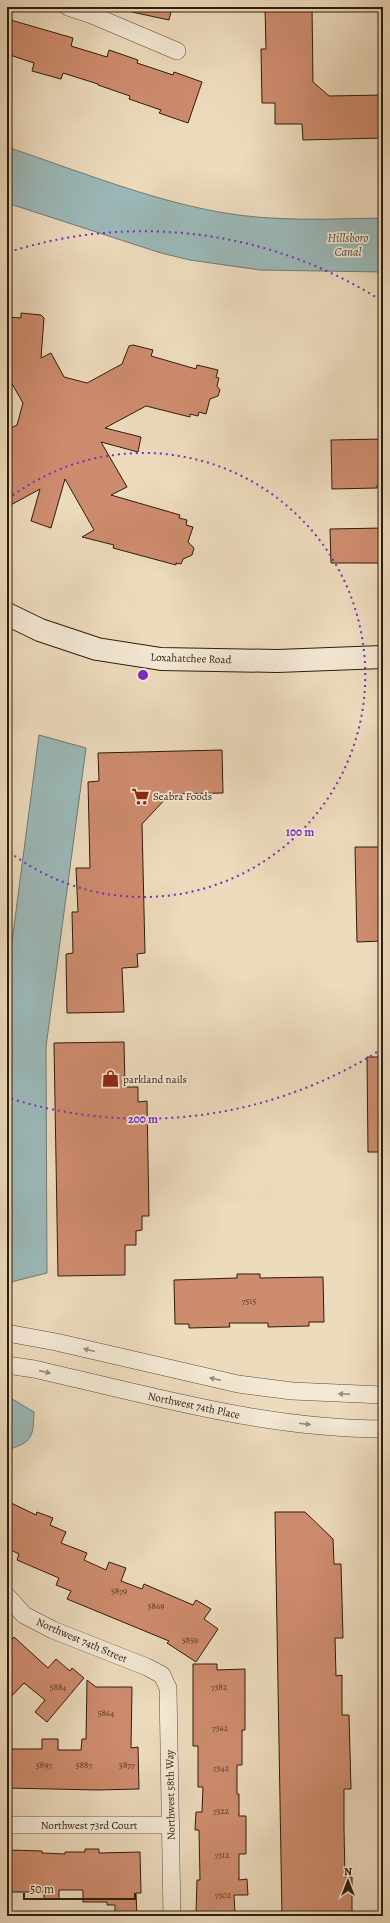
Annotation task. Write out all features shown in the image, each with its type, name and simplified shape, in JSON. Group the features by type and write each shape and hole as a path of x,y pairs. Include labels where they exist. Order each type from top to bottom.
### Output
{"main road":[{"name":"Loxahatchee Road","path":"7,614 40,630 97,649 161,659 278,660 383,657"}],"street":[{"path":"68,7 92,11 177,51"},
{"path":"7,1333 56,1342 238,1384 292,1391 383,1395"},
{"name":"Northwest 74th Place","path":"7,1365 65,1376 215,1411 315,1425 383,1429"},
{"name":"Northwest 74th Street","path":"7,1596 24,1615 53,1630 147,1667 162,1675"},
{"name":"Northwest 58th Way","path":"162,1675 168,1688 172,1916"},
{"name":"Northwest 73rd Court","path":"7,1825 170,1825"}],"water":[{"name":"Hillsboro Canal","path":"7,147 138,192 165,200 219,212 280,219 383,218 383,272 260,270 190,260 161,253 7,203"},
{"path":"39,735 86,748 46,1047 47,1273 7,1283 7,980"},
{"path":"7,1396 34,1412 33,1427 30,1437 22,1444 7,1450"}],"building":[{"path":"133,7 172,7 169,20 132,12"},
{"path":"265,7 312,7 313,82 329,96 383,95 383,138 303,140 302,124 275,124 275,103 262,103 261,49 266,49"},
{"path":"7,19 73,38 71,46 107,57 109,50 138,60 137,63 173,75 174,72 202,82 188,123 159,113 161,110 129,99 130,96 98,84 63,73 61,79 32,71 34,63 7,54"},
{"path":"21,313 41,315 44,318 41,358 51,353 64,377 87,383 122,364 129,346 133,345 153,350 151,356 196,369 197,365 218,370 216,377 219,378 217,386 220,390 218,396 210,399 206,414 199,412 198,416 190,414 190,417 146,406 105,428 141,437 138,452 101,442 127,487 111,495 180,515 179,518 187,520 186,525 193,527 188,542 194,548 192,555 183,559 181,564 176,563 176,565 113,548 114,545 82,537 94,530 65,479 51,528 31,521 40,489 7,507 7,430 17,425 23,403 7,375 7,317 21,318"},
{"path":"383,439 383,485 377,485 377,488 332,489 331,440"},
{"path":"383,528 383,563 331,563 330,529"},
{"path":"222,750 223,793 170,794 142,824 145,953 137,954 138,967 122,968 124,1012 67,1013 66,954 73,953 72,912 78,912 76,868 90,868 88,782 99,781 98,753"},
{"path":"355,847 383,847 383,941 357,942"},
{"path":"124,1042 125,1087 138,1087 138,1102 147,1101 149,1216 142,1216 142,1230 136,1231 136,1245 125,1245 125,1275 58,1276 54,1043"},
{"path":"367,1057 383,1057 383,1152 368,1152"},
{"path":"237,1274 260,1274 260,1278 323,1277 324,1322 309,1322 309,1326 268,1327 268,1323 229,1323 230,1327 189,1328 189,1324 175,1324 174,1280 237,1278"},
{"path":"7,1501 36,1515 37,1512 53,1518 50,1525 66,1532 61,1543 87,1553 84,1560 106,1570 109,1562 126,1568 121,1581 142,1589 144,1584 193,1605 196,1600 211,1609 204,1619 218,1629 196,1662 167,1643 169,1641 67,1599 71,1591 56,1585 59,1578 17,1560 19,1554 7,1548"},
{"path":"275,1512 305,1512 333,1539 334,1564 341,1564 343,1638 335,1638 336,1676 342,1675 342,1715 349,1715 351,1789 344,1789 344,1828 345,1877 352,1877 352,1916 282,1916"},
{"path":"14,1637 48,1668 56,1659 70,1671 72,1668 84,1678 47,1722 35,1712 45,1700 24,1683 7,1701 7,1645"},
{"path":"193,1664 217,1664 217,1670 245,1669 245,1730 242,1730 242,1765 237,1765 237,1794 239,1794 239,1816 246,1816 246,1854 239,1854 239,1880 247,1879 248,1895 234,1895 235,1913 196,1914 197,1880 200,1880 199,1830 195,1830 196,1812 202,1812 203,1787 198,1787 198,1746 193,1746"},
{"path":"87,1680 96,1687 132,1687 131,1748 138,1747 139,1789 97,1790 7,1788 7,1749 42,1749 42,1739 58,1739 58,1750 81,1750 82,1739 86,1739"},
{"path":"85,1849 99,1849 99,1853 140,1852 141,1893 136,1893 137,1916 115,1916 115,1905 107,1905 107,1902 83,1902 83,1890 59,1890 59,1899 44,1899 44,1892 7,1892 7,1850 42,1851 42,1853 65,1854 65,1852 85,1852"}],"place":[{"name":"Seabra Foods","path":"140,796"},
{"name":"parkland nails","path":"110,1079"}]}
